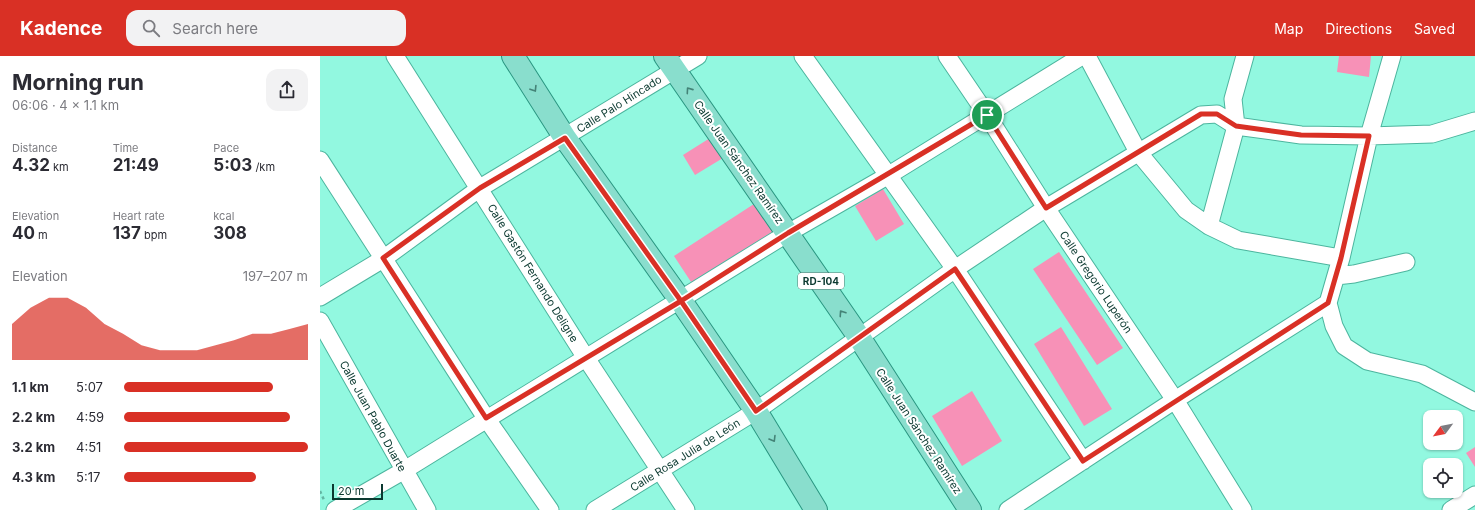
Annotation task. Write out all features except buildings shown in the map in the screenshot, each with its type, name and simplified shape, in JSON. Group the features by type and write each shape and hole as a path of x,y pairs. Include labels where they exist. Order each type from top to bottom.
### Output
{"main road":[{"path":"513,56 565,138 681,301 756,411 816,510"},
{"name":"Calle Juan Sánchez Ramírez","path":"670,63 859,338 970,510"}],"street":[{"name":"Calle Gastón Fernando Deligne","path":"395,56 480,188 586,358 686,510"},
{"name":"Calle Palo Hincado","path":"320,297 383,258 480,188 565,138 670,63 698,56"},
{"path":"803,56 955,269 1083,461"},
{"name":"Calle Gregorio Luperón","path":"947,56 987,115 1046,208 1175,400 1243,510"},
{"path":"335,510 681,301 788,233 888,175 1082,56"},
{"path":"1087,56 1138,152 1186,210 1209,226 1238,240 1341,258"},
{"path":"1209,226 1236,126 1233,99 1245,56"},
{"path":"1392,56 1369,136 1341,258 1328,303 1334,326 1344,346 1367,361 1422,374 1475,402"},
{"name":"Calle Rosa Julia de León","path":"595,510 756,411 955,269 1046,208 1201,114 1217,114 1236,126 1301,135 1369,136 1432,134 1475,121"},
{"path":"320,160 486,418 550,510"},
{"path":"1336,276 1354,274 1406,262"},
{"path":"1008,510 1175,400 1328,303"},
{"name":"Calle Juan Pablo Duarte","path":"320,321 427,510"},
{"path":"1451,510 1475,495"}],"route":[{"path":"987,115 788,233 681,301 486,418 383,258 480,188 565,138 681,301 756,411 955,269 1083,461 1175,400 1328,303 1341,258 1369,136 1301,135 1236,126 1217,114 1201,114 1046,208 987,115"}]}
